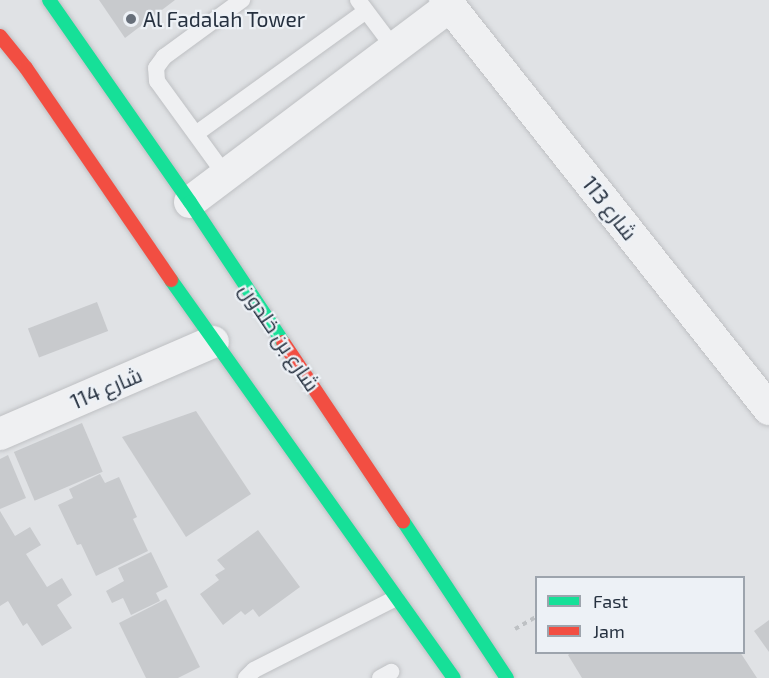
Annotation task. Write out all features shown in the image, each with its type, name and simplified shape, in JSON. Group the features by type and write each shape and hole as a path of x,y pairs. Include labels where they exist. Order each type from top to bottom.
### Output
{"street":[{"name":"شارع بن خلدون","path":"49,0 190,202 507,678"},
{"name":"شارع 113","path":"190,202 394,48 448,3 769,409"},
{"path":"0,36 26,68 213,342 454,678"},
{"name":"شارع 114","path":"0,434 213,342"}],"lane":[{"path":"226,176 157,81 156,68 164,57 242,0"},
{"path":"196,133 362,5 394,48"},
{"path":"246,678 254,670 396,598"}],"building":[{"name":"Al Fadalah Tower","path":"99,0 175,0 125,38"},
{"path":"97,302 108,331 39,357 28,329"},
{"path":"196,411 251,494 186,537 122,437"},
{"path":"82,423 103,472 35,501 14,452"},
{"path":"8,455 26,498 0,509 0,459"},
{"path":"100,474 105,483 119,477 137,517 133,519 148,551 96,576 81,544 77,545 58,505 73,498 69,489"},
{"path":"0,511 15,536 30,527 41,545 26,554 47,587 62,578 72,595 57,605 72,628 42,646 27,623 23,626 8,601 0,606"},
{"path":"258,530 300,587 259,617 253,609 245,615 241,611 223,625 200,594 219,580 215,575 225,569 217,560"},
{"path":"151,552 168,587 156,593 160,601 131,615 123,598 112,603 106,591 124,581 118,568"},
{"path":"166,599 200,667 178,678 146,678 119,623"},
{"path":"769,620 769,652 754,631"},
{"path":"741,654 757,678 582,678 568,655"}],"traffic: fast":[{"path":"49,0 190,202 283,342"},
{"path":"171,280 454,678"},
{"path":"403,521 507,678"}],"traffic: jam":[{"path":"0,36 26,68 171,280"},
{"path":"283,342 403,521"}],"place":[{"name":"Al Fadalah Tower","path":"131,19"}]}
